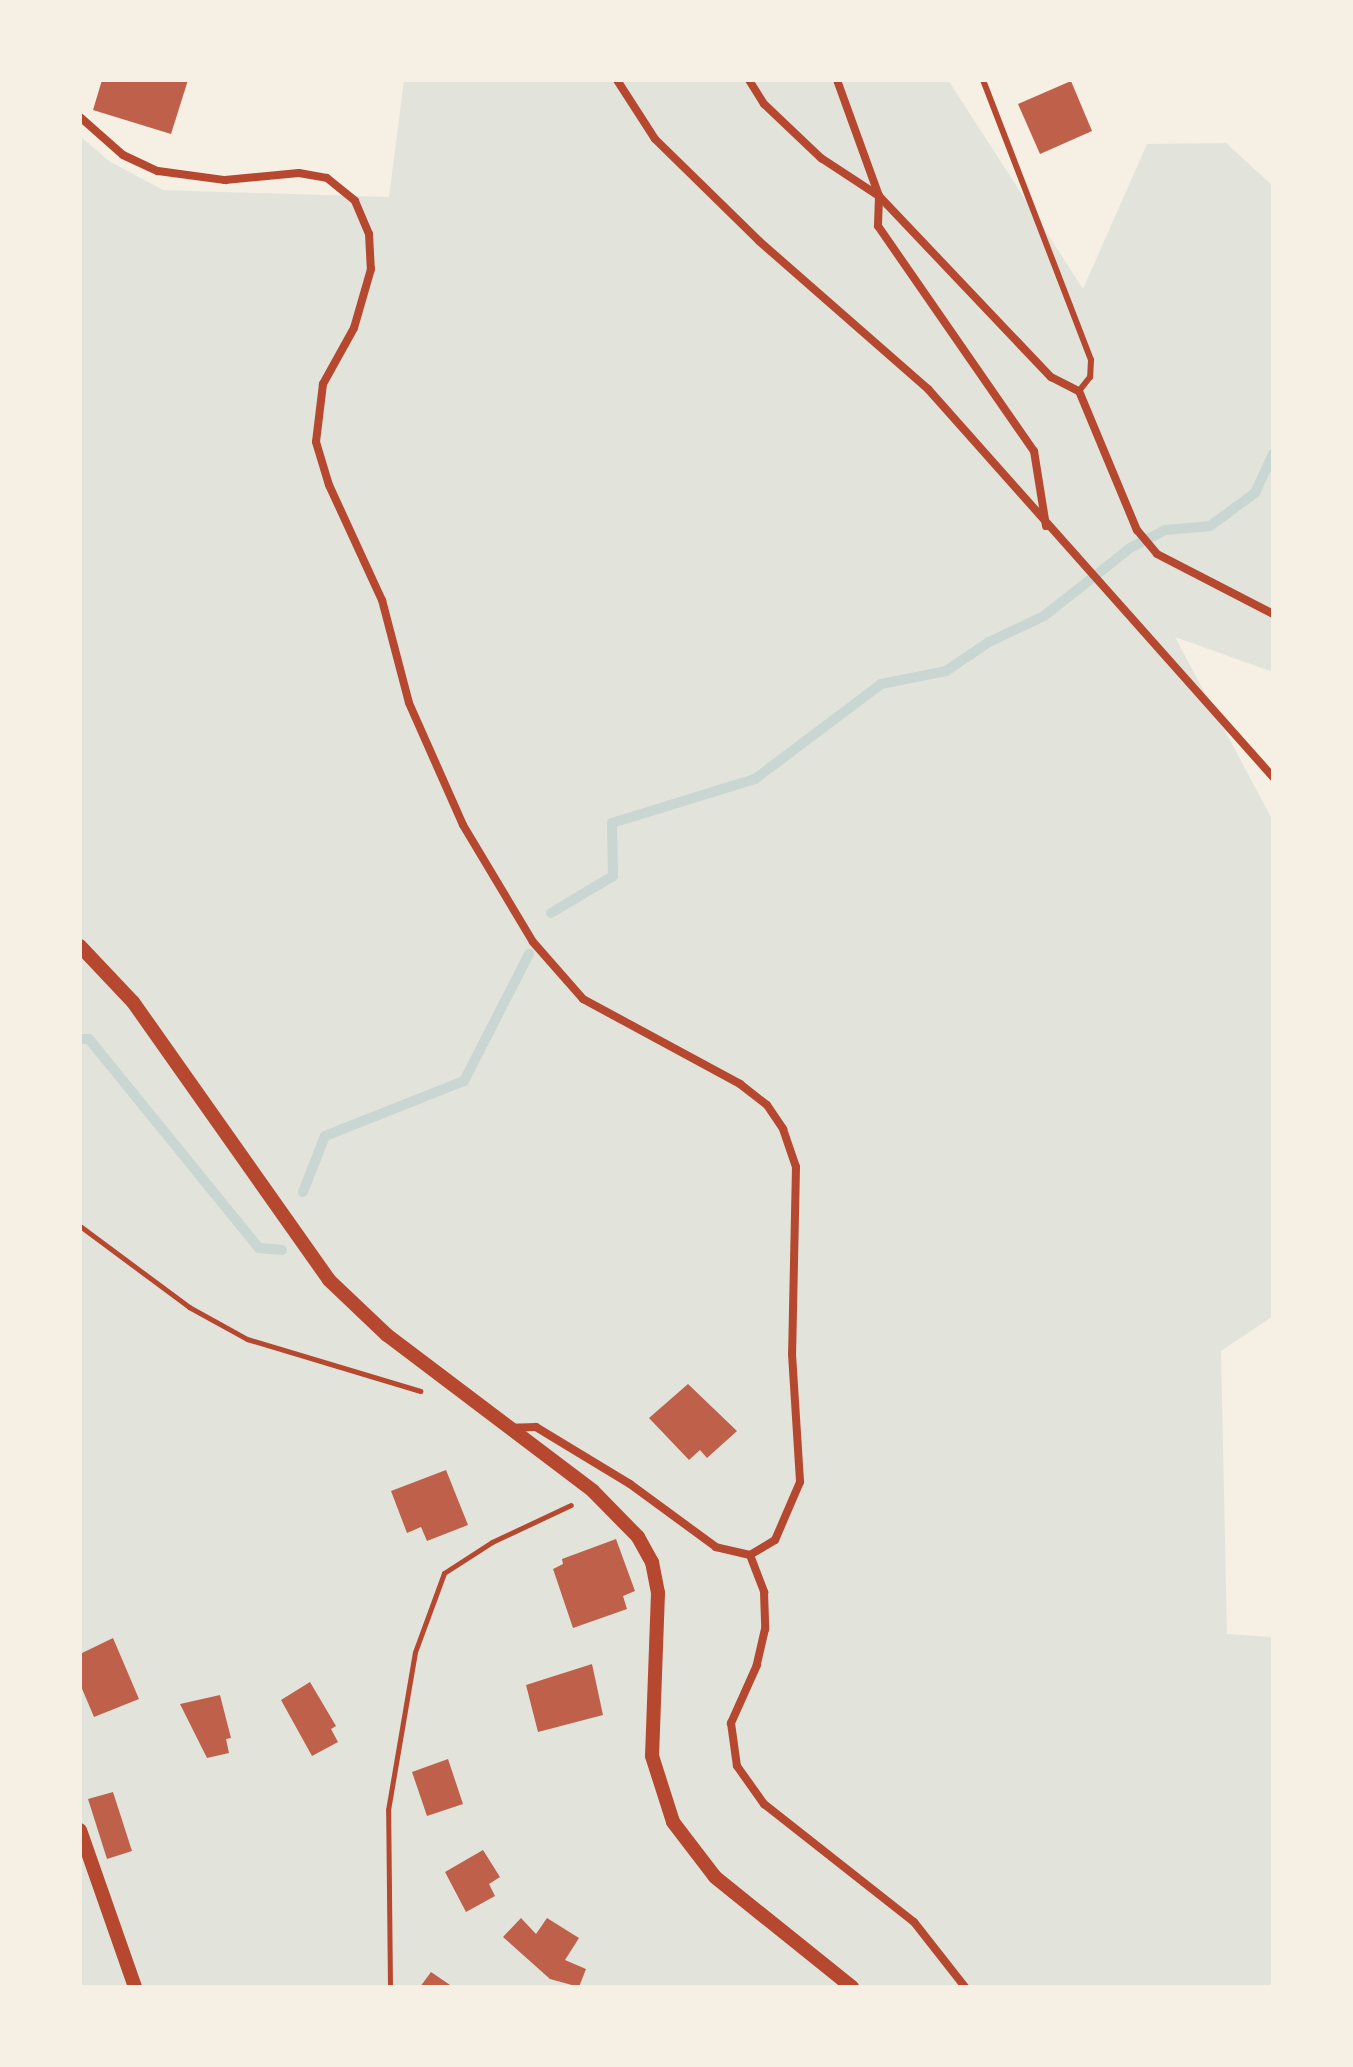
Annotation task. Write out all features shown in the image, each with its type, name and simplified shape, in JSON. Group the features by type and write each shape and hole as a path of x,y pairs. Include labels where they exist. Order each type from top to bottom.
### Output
{"street":[{"path":"617,80 655,139 759,241 928,389 1046,528 1273,777"},
{"path":"749,80 764,104 821,158 879,196 1051,377 1079,391 1137,530 1157,554 1273,614"},
{"path":"837,80 879,196 878,226 1034,451 1046,528"},
{"path":"80,117 123,155 158,171 225,180 313,175 327,178 355,201 369,234 371,269 354,328 323,384 316,442 329,485 382,600 409,703 463,825 533,942 583,999 740,1084 767,1105 783,1129 796,1167 792,1354 800,1482 775,1540 750,1555 716,1547 630,1484 536,1427 507,1428"},
{"path":"80,946 133,1002 329,1280 387,1335 593,1491 638,1537 652,1562 659,1631 652,1756 673,1822 715,1877 852,1987"},
{"path":"750,1555 764,1592 765,1629 757,1665 731,1723 737,1766 764,1804 914,1922 965,1987"},
{"path":"80,1830 135,1987"}],"lane":[{"path":"983,80 1091,360 1090,377 1079,391"}],"path":[{"path":"80,1226 189,1307 247,1339 356,1374 436,1395 466,1397"},
{"path":"390,1987 390,1796 415,1652 444,1573 593,1491"}],"shaded area":[{"path":"404,80 948,80 1083,289 1147,144 1226,143 1273,186 1273,672 1175,637 1273,821 1273,1316 1221,1351 1227,1634 1273,1637 1273,1987 80,1987 80,136 109,161 163,190 389,197"}],"building":[{"path":"102,80 188,80 171,134 93,110"},
{"path":"1071,81 1092,131 1040,154 1018,104"},
{"path":"688,1384 737,1431 707,1458 700,1450 689,1460 649,1418"},
{"path":"446,1470 468,1525 427,1541 421,1527 407,1533 391,1491"},
{"path":"616,1539 635,1591 623,1596 627,1609 573,1628 553,1569 563,1564 562,1559"},
{"path":"113,1638 139,1699 94,1717 80,1684 80,1654"},
{"path":"592,1664 603,1715 538,1732 526,1685"},
{"path":"310,1682 336,1726 331,1729 338,1742 312,1756 281,1700"},
{"path":"220,1695 231,1738 226,1739 229,1753 207,1758 180,1704"},
{"path":"448,1759 463,1804 427,1816 412,1772"},
{"path":"113,1792 132,1851 107,1859 88,1799"},
{"path":"483,1850 500,1877 489,1884 495,1896 466,1912 445,1872"},
{"path":"521,1918 536,1934 547,1918 579,1938 565,1960 586,1969 579,1987 550,1979 503,1937"},
{"path":"431,1972 453,1987 420,1987"}],"waterway":[{"path":"551,913 613,876 612,823 755,779 881,684 946,671 989,642 1044,616 1130,548 1165,530 1210,526 1255,493 1273,454"},
{"path":"303,1192 325,1136 464,1081 529,954"},
{"path":"80,1039 89,1039 259,1248 282,1250"}]}
